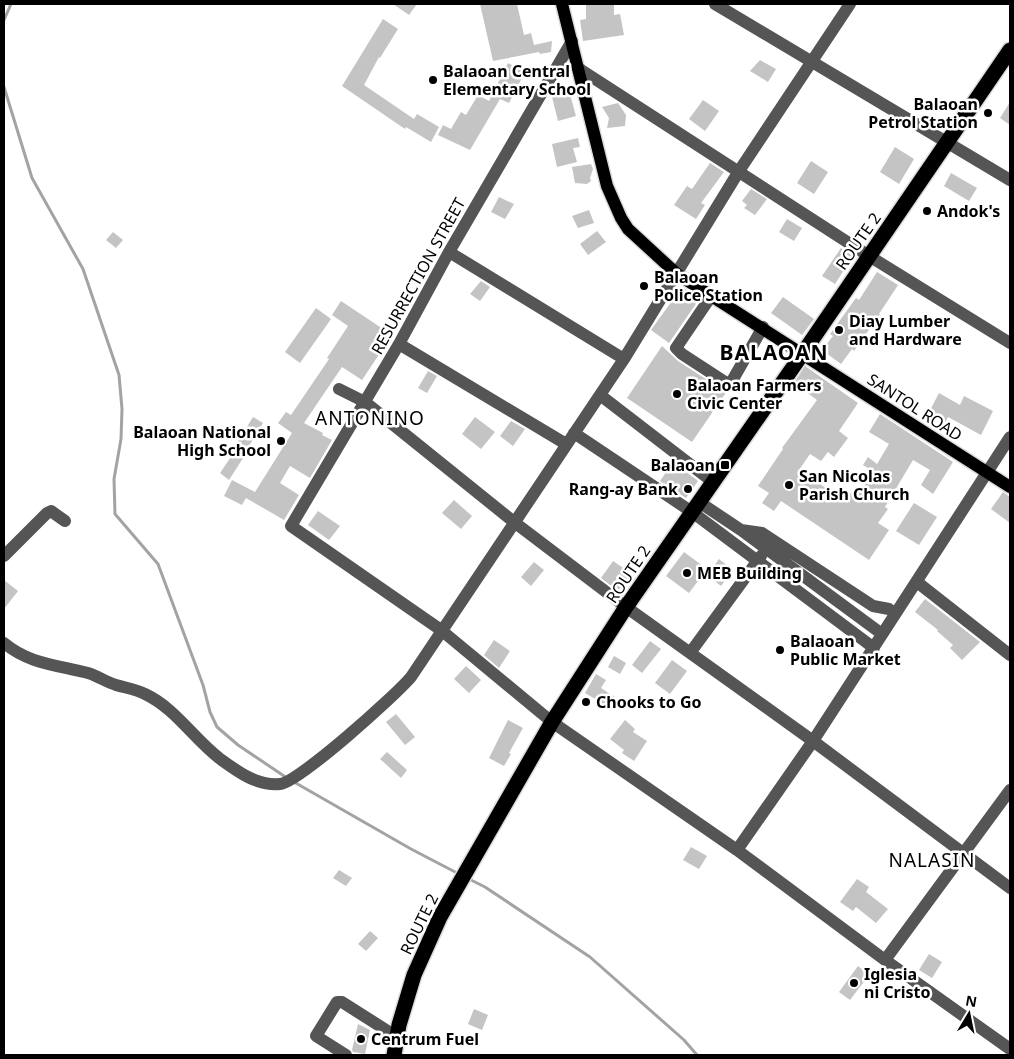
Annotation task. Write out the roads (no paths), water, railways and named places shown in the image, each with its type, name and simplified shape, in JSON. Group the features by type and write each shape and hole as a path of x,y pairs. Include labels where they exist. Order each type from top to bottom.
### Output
{"highway":[{"name":"ROUTE 2","path":"394,1055 414,975 440,917 552,722 626,607 948,143 1010,50"}],"main road":[{"name":"SANTOL ROAD","path":"562,4 601,168 621,218 636,238 677,274 763,327 1010,487"}],"street":[{"path":"715,4 1010,180"},
{"path":"4,642 38,662 90,674 149,696 177,717 218,757 249,779 262,783 282,784 289,782 312,765 403,686 600,395 677,274 739,171 850,4"},
{"name":"RESURRECTION STREET","path":"441,630 291,526 399,344 449,252 572,41"},
{"path":"578,68 869,256 1010,344"},
{"path":"449,252 624,358"},
{"path":"712,295 676,348 682,354 725,382 732,382 763,327"},
{"path":"399,344 566,444"},
{"path":"339,389 365,402 514,522 626,607 812,741 1010,888"},
{"path":"600,395 713,482"},
{"path":"574,433 696,507 740,530 882,634"},
{"path":"738,850 874,648 1010,437"},
{"path":"696,507 757,561 874,648"},
{"path":"4,556 47,513 54,513 65,521"},
{"path":"740,530 762,533 873,606 889,609 895,614"},
{"path":"690,653 765,549"},
{"path":"814,603 833,580"},
{"path":"917,582 1010,655"},
{"path":"441,630 552,722 738,850 885,960 1010,1049"},
{"path":"885,960 1010,790"},
{"path":"346,1055 316,1036 337,1002 342,1002 397,1037"}],"waterway":[{"path":"4,20 11,4"},
{"path":"4,87 32,178 83,269 119,375 122,409 121,439 114,479 115,514 158,564 217,727 238,745 287,778"},
{"path":"294,782 411,849 459,874"},
{"path":"467,878 485,887 590,957 684,1040 697,1055"}],"place":[{"name":"Balaoan Central Elementary School","path":"433,80"},
{"name":"Balaoan Petrol Station","path":"988,113"},
{"name":"Andok's","path":"927,211"},
{"name":"Balaoan Police Station","path":"644,286"},
{"name":"Diay Lumber and Hardware","path":"839,330"},
{"name":"Balaoan Farmers Civic Center","path":"677,394"},
{"name":"Balaoan National High School","path":"281,441"},
{"name":"Balaoan","path":"725,465"},
{"name":"San Nicolas Parish Church","path":"789,485"},
{"name":"Rang-ay Bank","path":"688,489"},
{"name":"MEB Building","path":"687,573"},
{"name":"Balaoan Public Market","path":"780,650"},
{"name":"Chooks to Go","path":"586,702"},
{"name":"Iglesia ni Cristo","path":"854,983"},
{"name":"Centrum Fuel","path":"361,1039"}],"district":[{"name":"BALAOAN","path":"774,353"},
{"name":"ANTONINO","path":"370,418"},
{"name":"NALASIN","path":"932,860"}]}
